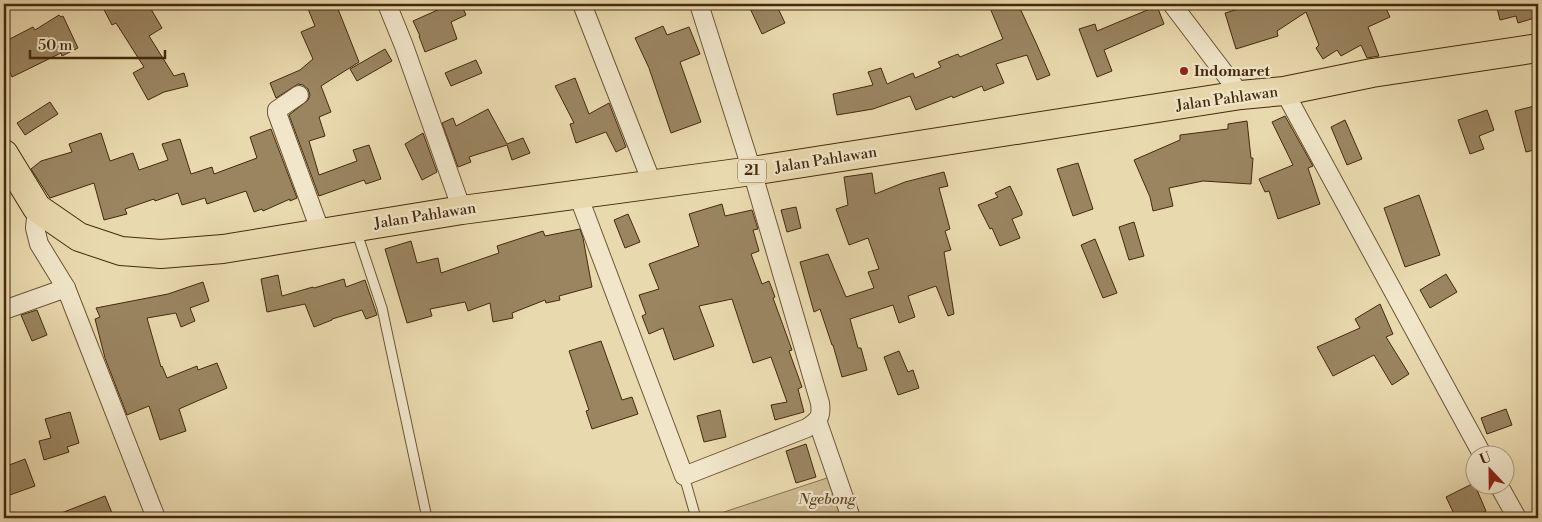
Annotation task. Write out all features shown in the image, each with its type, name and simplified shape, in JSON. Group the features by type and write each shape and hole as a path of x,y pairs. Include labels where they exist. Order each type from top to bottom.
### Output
{"highway":[{"name":"Jalan Pahlawan","path":"4,154 37,208 79,237 121,251 161,254 223,249 462,210 752,171 1284,91 1372,73 1538,48"}],"street":[{"path":"386,4 404,46 462,210"},
{"path":"582,4 652,184"},
{"path":"578,195 684,476 807,428 817,420 821,412 820,403 752,171 699,4"},
{"path":"1172,4 1241,96"},
{"path":"1284,91 1477,444"},
{"path":"299,95 278,110 277,113 320,233"},
{"path":"37,208 36,228 39,244 66,288 156,518"},
{"path":"4,310 66,288"},
{"path":"817,420 851,518"},
{"path":"1504,494 1517,518"}],"lane":[{"path":"355,227 382,308 428,518"},
{"path":"684,476 696,518"}],"green space":[{"name":"Ngebong","path":"839,474 854,518 706,518"}],"building":[{"path":"101,4 148,4 162,28 149,36 174,76 184,73 188,86 164,92 148,100 133,73 144,67 116,23 112,25"},
{"path":"306,4 336,4 359,62 321,86 331,112 319,117 325,136 309,141 319,175 357,161 353,150 369,145 381,179 366,184 364,180 319,196 289,115 308,100 310,95 308,89 298,84 276,98 270,83 300,70 313,59 301,32 315,26"},
{"path":"451,4 461,4 466,15 451,22 457,39 425,52 413,21"},
{"path":"748,4 776,4 785,23 762,34"},
{"path":"1000,4 1018,4 1050,75 1037,80 1027,55 996,64 1004,83 984,91 982,86 916,110 910,96 873,109 837,115 833,94 873,85 868,72 881,68 887,84 913,73 915,78 941,67 938,62 958,54 960,57 1003,39 990,8"},
{"path":"1256,4 1384,4 1390,17 1368,27 1379,56 1367,58 1361,45 1341,56 1337,50 1323,59 1316,48 1319,45 1306,12 1277,31 1278,36 1236,49 1225,13"},
{"path":"1496,4 1538,4 1538,17 1518,23 1516,16 1500,20"},
{"path":"1157,6 1164,24 1104,50 1112,71 1097,77 1079,29 1095,24 1097,31"},
{"path":"59,15 63,16 78,48 62,56 61,53 12,77 4,60 4,42 33,27 35,30"},
{"path":"663,26 667,35 689,27 700,54 680,62 701,122 671,133 649,68 635,38"},
{"path":"385,49 392,61 357,81 350,69"},
{"path":"476,60 482,73 451,86 445,73"},
{"path":"575,78 589,114 609,103 626,147 616,152 606,132 576,143 570,124 574,123 555,86"},
{"path":"50,102 58,114 25,135 17,123"},
{"path":"1538,105 1538,149 1526,152 1515,111"},
{"path":"488,109 507,144 523,138 530,153 512,160 507,145 469,157 471,162 458,167 442,123 453,118 456,126"},
{"path":"1487,110 1494,130 1479,136 1484,149 1470,154 1458,120"},
{"path":"1285,116 1313,166 1308,168 1320,204 1278,219 1269,191 1265,192 1259,179 1293,165 1272,122"},
{"path":"1345,120 1362,159 1347,165 1331,127"},
{"path":"1247,121 1251,158 1253,158 1251,184 1203,181 1169,188 1173,206 1153,211 1150,197 1134,160 1180,140 1180,135 1228,129 1228,124"},
{"path":"271,129 297,198 290,201 290,199 263,211 262,209 254,212 246,191 207,204 205,198 182,205 178,193 125,209 127,214 104,220 94,183 50,198 31,169 41,161 72,152 69,144 101,133 110,161 133,153 139,170 168,160 162,144 180,139 191,174 212,167 214,174 257,158 250,137"},
{"path":"423,133 437,172 422,180 405,144"},
{"path":"1078,163 1093,209 1073,216 1057,169"},
{"path":"944,172 948,186 939,188 950,229 945,231 951,250 944,252 954,314 948,316 936,286 908,296 915,317 899,323 893,305 850,319 858,348 861,348 867,370 842,377 820,309 814,312 800,262 828,254 846,297 874,288 868,272 879,269 868,238 849,245 836,209 848,205 844,177 872,173 875,194 905,182"},
{"path":"1010,186 1022,212 1022,215 1012,219 1020,238 1000,246 978,205 998,197 995,193"},
{"path":"1419,195 1440,255 1405,267 1384,208"},
{"path":"722,204 725,216 752,210 758,229 753,230 759,251 751,254 762,284 769,281 775,297 773,298 792,350 789,351 802,387 798,389 804,412 775,420 771,405 787,402 771,357 753,363 732,299 699,306 714,346 674,360 663,328 649,334 642,316 646,314 639,295 659,289 649,264 699,246 689,214"},
{"path":"796,207 801,228 787,232 781,210"},
{"path":"628,214 640,242 625,248 614,220"},
{"path":"1134,222 1144,256 1129,260 1119,227"},
{"path":"580,229 592,287 559,296 560,300 546,303 545,300 512,313 513,318 493,322 490,303 468,311 465,302 430,309 432,316 407,323 385,249 411,241 417,263 438,258 441,273 499,253 497,246 543,231 545,236"},
{"path":"1095,239 1117,293 1103,298 1081,245"},
{"path":"1446,274 1457,292 1430,308 1420,290"},
{"path":"278,275 282,296 344,279 346,287 365,280 377,315 366,319 362,310 332,319 314,327 305,304 267,312 261,279"},
{"path":"203,282 209,301 190,308 195,321 181,327 176,313 147,318 161,367 167,378 197,366 198,370 217,363 227,388 179,409 186,431 160,440 149,406 127,415 105,358 95,319 100,317 96,308 168,294"},
{"path":"1380,304 1393,334 1386,337 1409,374 1392,385 1374,355 1333,376 1317,347 1360,328 1355,319"},
{"path":"37,310 47,335 32,341 21,315"},
{"path":"601,341 622,400 632,397 638,414 592,429 586,411 589,410 569,351"},
{"path":"899,351 908,372 913,370 919,388 898,395 884,357"},
{"path":"1506,409 1512,425 1487,434 1481,418"},
{"path":"720,410 726,437 704,442 697,416"},
{"path":"70,412 79,443 67,447 69,452 44,460 39,441 51,438 45,419"},
{"path":"806,444 816,477 796,483 786,451"},
{"path":"25,459 35,486 7,496 4,486 4,467"},
{"path":"1464,488 1464,494 1479,494 1486,511 1482,513 1485,518 1456,518 1446,497"},
{"path":"105,496 112,513 98,518 51,518 51,517"}],"place":[{"name":"Indomaret","path":"1184,71"}]}
